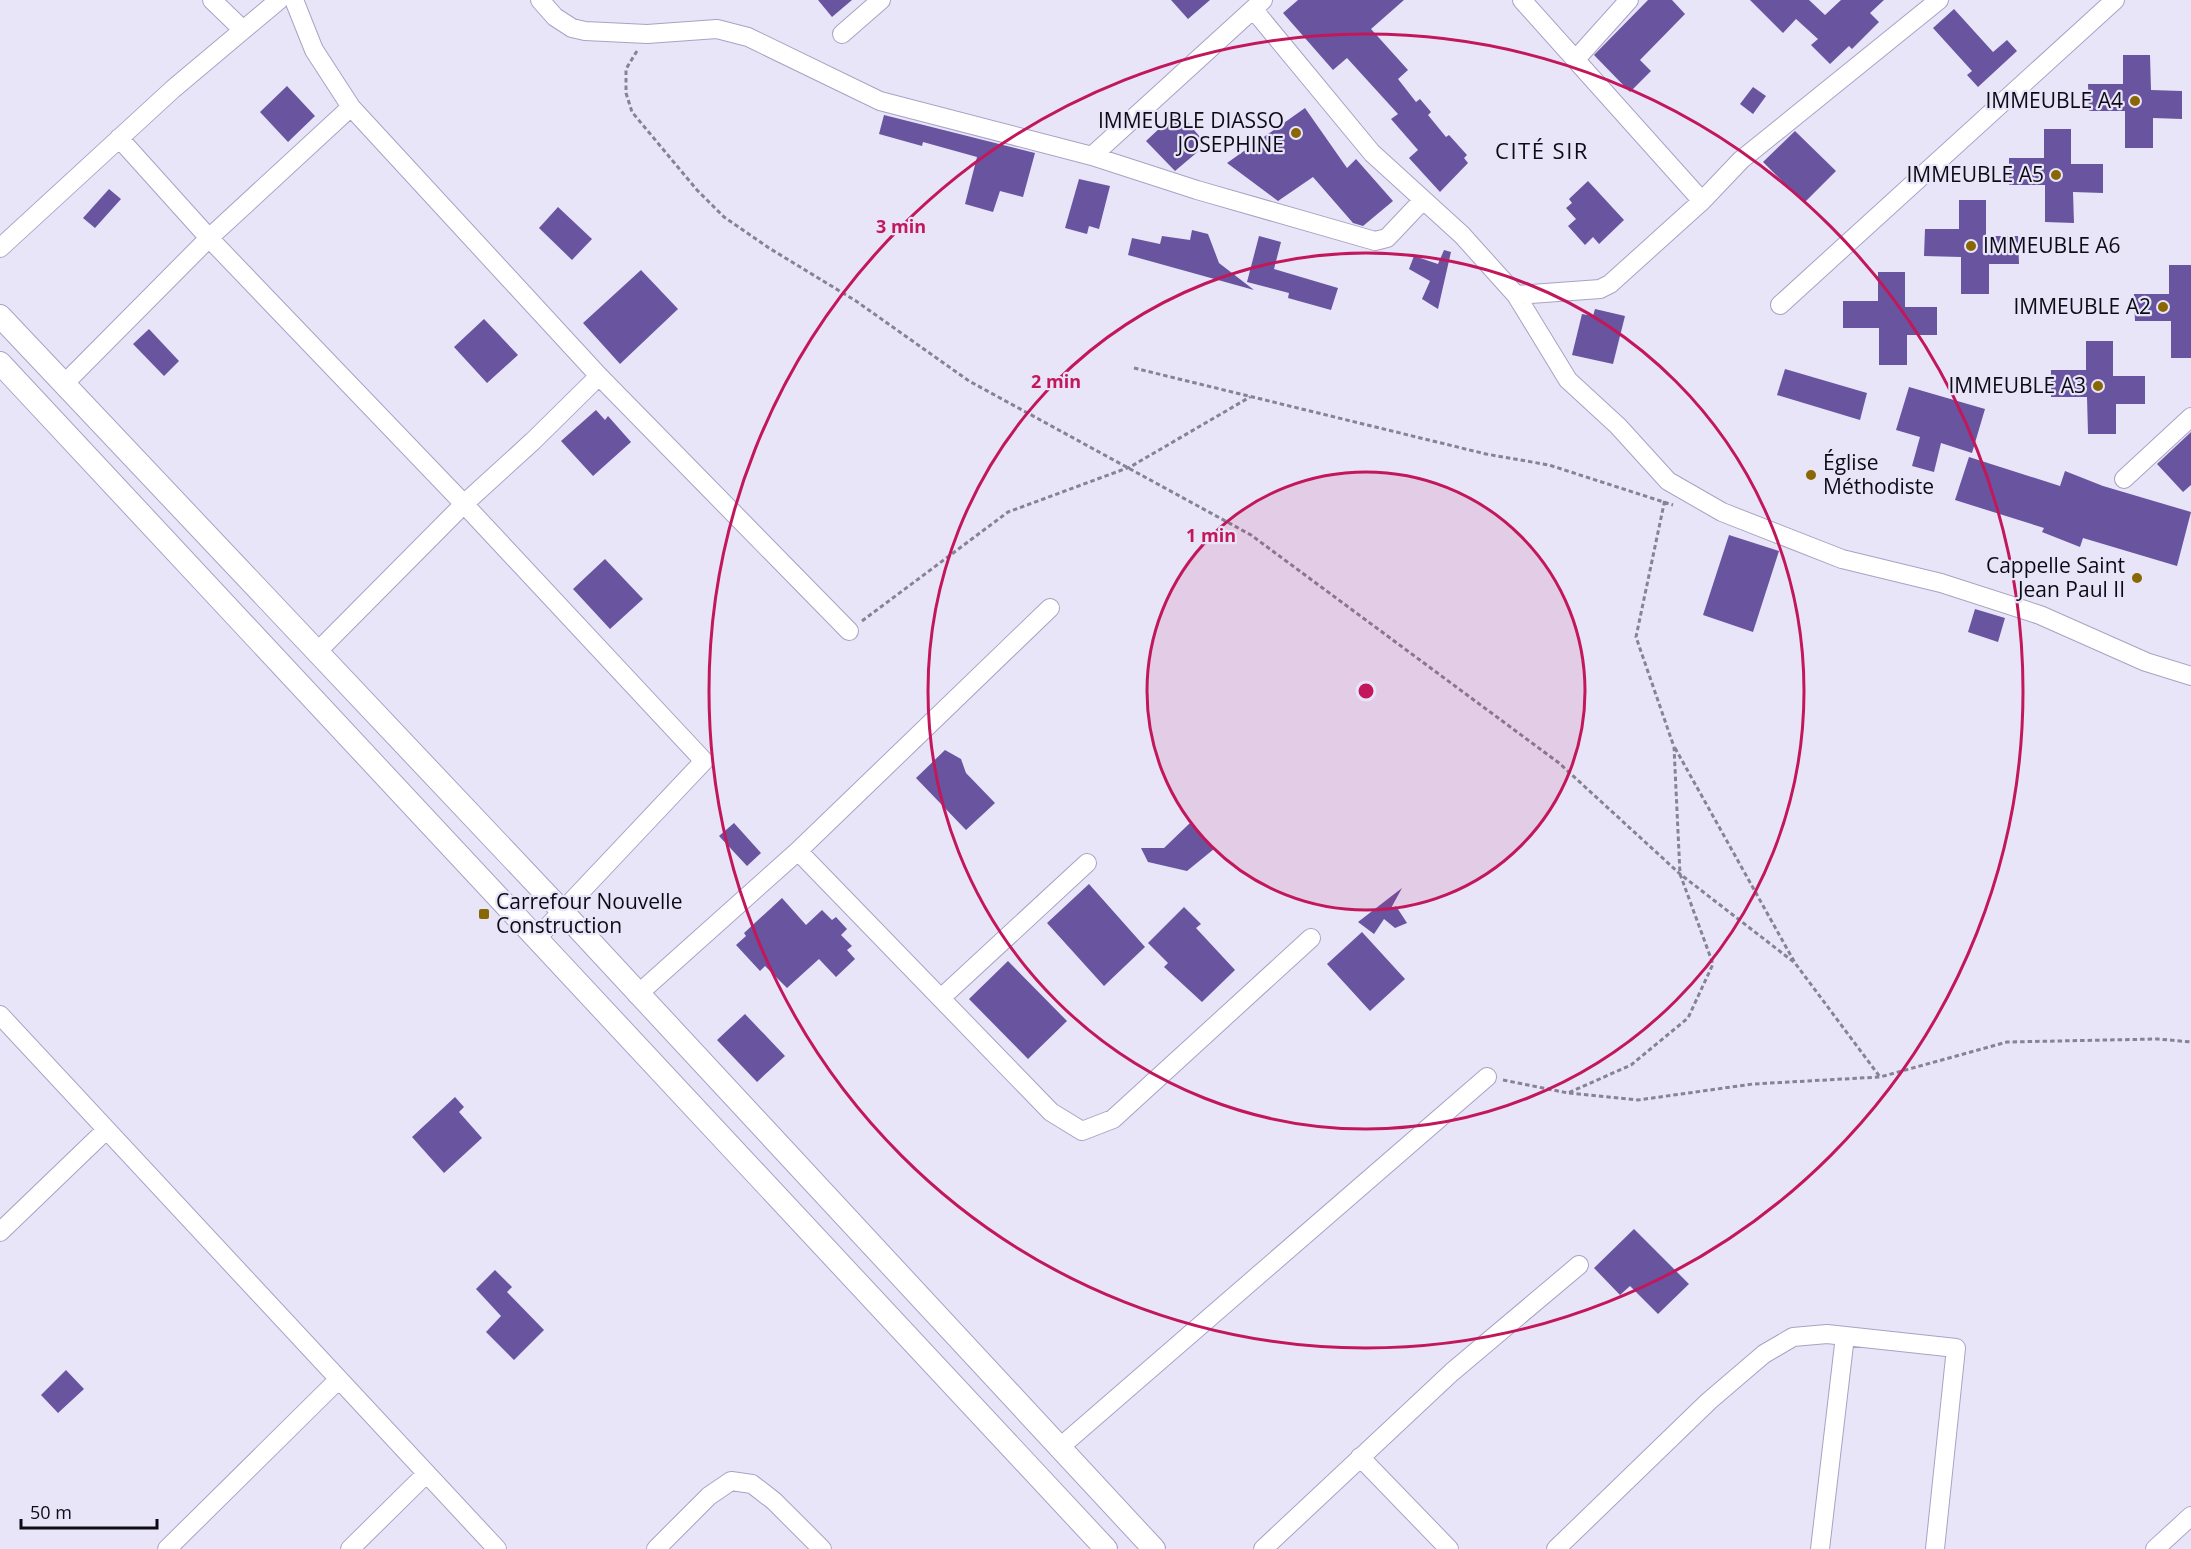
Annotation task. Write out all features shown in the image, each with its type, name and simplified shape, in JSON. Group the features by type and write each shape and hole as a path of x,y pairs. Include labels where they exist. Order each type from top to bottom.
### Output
{"main road":[{"path":"0,316 563,912 637,995 1154,1549"},
{"path":"0,363 1106,1549"}],"street":[{"path":"212,0 243,30"},
{"path":"0,249 119,138 279,0"},
{"path":"294,0 314,50 351,107 599,376 849,631"},
{"path":"540,0 555,17 572,28 647,34 717,29 748,37 880,101 1092,156 1197,190 1375,241 1387,238 1423,200"},
{"path":"842,34 880,0"},
{"path":"1522,0 1702,201"},
{"path":"1576,59 1629,0"},
{"path":"1516,295 1600,289 1610,284 1702,201 1741,160 1939,0"},
{"path":"1780,305 2115,0"},
{"path":"1092,156 1258,4 1372,153 1462,235 1516,295 1568,380 1618,426 1668,481 1722,512 1842,560 1941,583 2040,615 2146,662 2191,676"},
{"path":"64,384 209,238 351,107"},
{"path":"119,138 209,238 464,504 704,761 537,938"},
{"path":"317,652 464,504 599,376"},
{"path":"2124,479 2191,417"},
{"path":"637,995 798,851 1050,608"},
{"path":"798,851 1051,1112 1082,1131 1113,1119 1311,939"},
{"path":"941,998 1087,863"},
{"path":"0,1015 105,1131 497,1549"},
{"path":"1059,1449 1486,1077"},
{"path":"0,1232 105,1131"},
{"path":"1263,1549 1452,1372 1579,1265"},
{"path":"1556,1549 1709,1401 1764,1354 1793,1336 1827,1334 1956,1348 1935,1549"},
{"path":"1820,1549 1845,1336"},
{"path":"167,1549 338,1380"},
{"path":"1360,1457 1449,1549"},
{"path":"350,1549 426,1474"},
{"path":"656,1549 709,1496 731,1481 752,1484 774,1501 822,1549"},
{"path":"2156,1549 2191,1516"}],"path":[{"path":"647,34 626,69 626,93 632,112 697,190 724,217 769,248 855,301 969,381 1130,467 1251,536 1559,763 1680,874 1795,963"},
{"path":"1134,368 1486,454 1549,465 1675,506"},
{"path":"849,631 1008,512 1130,467 1250,397"},
{"path":"1668,481 1636,637 1674,747 1795,963 1880,1077"},
{"path":"1568,1093 1631,1065 1689,1018 1713,964 1680,874 1674,747"},
{"path":"1486,1077 1568,1093 1638,1100 1753,1084 1880,1077 2007,1042 2158,1039 2191,1042"}],"building":[{"path":"818,0 852,0 832,17"},
{"path":"1171,0 1210,0 1188,19"},
{"path":"1298,0 1404,0 1371,29 1408,70 1398,79 1416,102 1420,99 1431,112 1428,115 1446,137 1449,135 1467,155 1464,158 1468,163 1440,192 1409,158 1418,150 1391,119 1398,114 1347,58 1333,70 1283,13"},
{"path":"1648,0 1672,0 1685,14 1640,60 1651,71 1630,92 1594,55"},
{"path":"1750,0 1809,0 1825,15 1841,0 1884,0 1870,13 1879,22 1852,49 1849,46 1830,64 1811,45 1818,39 1796,19 1783,33"},
{"path":"1954,9 1993,52 2007,40 2017,51 1978,87 1967,75 1972,71 1933,28"},
{"name":"IMMEUBLE A4","path":"2123,55 2150,55 2151,90 2182,91 2182,119 2153,118 2153,148 2125,148 2125,111 2089,111 2088,84 2123,84"},
{"path":"287,86 315,116 288,142 260,112"},
{"path":"1753,87 1766,96 1753,114 1740,104"},
{"name":"IMMEUBLE DIASSO JOSEPHINE","path":"1305,108 1347,168 1356,159 1393,201 1363,226 1353,223 1313,177 1278,201 1227,163"},
{"path":"1178,111 1200,137 1197,139 1201,149 1175,171 1146,141"},
{"path":"884,115 1035,153 1023,197 1000,191 993,212 965,204 977,157 923,142 922,146 879,134"},
{"name":"IMMEUBLE A5","path":"2044,129 2071,129 2071,164 2103,164 2103,193 2073,192 2074,223 2045,222 2045,185 2009,185 2009,158 2044,158"},
{"path":"1795,131 1836,171 1804,203 1763,162"},
{"path":"1079,179 1110,186 1099,229 1089,226 1087,234 1065,228"},
{"path":"1588,181 1624,220 1599,244 1593,237 1585,245 1568,226 1576,219 1566,208 1572,203 1569,199"},
{"path":"109,189 121,199 95,228 83,218"},
{"name":"IMMEUBLE A6","path":"1959,200 1986,200 1986,236 2018,236 2019,264 1989,264 1989,294 1961,294 1961,257 1924,256 1925,229 1959,229"},
{"path":"558,207 592,239 572,260 539,228"},
{"path":"1192,230 1208,234 1219,263 1254,290 1128,255 1132,238 1160,244 1162,236 1190,240"},
{"path":"1259,236 1281,242 1274,269 1338,288 1331,310 1288,298 1289,293 1247,282"},
{"path":"1444,250 1451,252 1438,309 1422,299 1430,281 1409,269 1414,256 1438,264"},
{"name":"IMMEUBLE A2","path":"2169,265 2191,265 2191,358 2171,358 2171,321 2135,321 2134,294 2169,294"},
{"path":"641,270 678,309 620,364 583,323"},
{"path":"1878,272 1905,272 1905,307 1937,307 1937,335 1907,335 1907,365 1879,365 1879,328 1843,328 1843,301 1878,301"},
{"path":"1595,309 1625,316 1613,364 1572,355 1582,314 1593,316"},
{"path":"484,319 518,355 487,383 454,347"},
{"path":"149,329 179,361 164,376 133,344"},
{"name":"IMMEUBLE A3","path":"2086,341 2113,341 2113,376 2145,376 2145,404 2116,404 2116,434 2088,434 2087,397 2051,397 2051,370 2086,370"},
{"path":"1785,369 1867,393 1860,420 1777,395"},
{"path":"1909,387 1985,409 1972,453 1941,443 1934,472 1912,466 1920,437 1896,430"},
{"path":"596,410 605,420 608,416 631,442 593,476 561,441"},
{"path":"2191,432 2191,485 2183,492 2157,464"},
{"path":"1969,457 2060,486 2065,471 2103,486 2191,512 2177,566 2083,538 2080,547 2042,532 2044,528 1955,500"},
{"path":"1729,535 1779,551 1753,632 1703,615"},
{"path":"605,559 643,599 610,629 573,589"},
{"path":"1975,609 2005,618 1998,642 1968,632"},
{"path":"945,750 961,759 966,773 995,803 966,830 916,778"},
{"path":"734,823 761,853 747,866 719,836"},
{"path":"1190,823 1214,849 1187,871 1148,862 1141,848 1164,848"},
{"path":"1089,884 1145,947 1104,986 1047,923"},
{"path":"1402,888 1390,910 1396,906 1407,923 1395,928 1384,919 1374,934 1358,922"},
{"path":"782,898 806,925 822,910 832,920 836,917 847,929 841,935 852,946 847,950 855,959 836,977 819,959 787,988 765,966 760,971 736,945 746,936 744,933"},
{"path":"1184,907 1201,924 1196,928 1235,970 1202,1002 1164,967 1168,963 1148,943"},
{"path":"1362,932 1405,979 1370,1011 1327,964"},
{"path":"1008,961 1067,1021 1028,1059 969,999"},
{"path":"745,1014 785,1056 757,1082 717,1040"},
{"path":"455,1097 464,1107 459,1112 482,1138 444,1173 412,1137"},
{"path":"1634,1229 1689,1284 1658,1314 1630,1286 1620,1295 1594,1268"},
{"path":"495,1270 512,1287 507,1292 544,1330 514,1360 486,1332 501,1316 476,1289"},
{"path":"66,1370 84,1389 58,1413 41,1395"}],"place":[{"name":"IMMEUBLE A4","path":"2135,101"},
{"name":"IMMEUBLE DIASSO JOSEPHINE","path":"1296,133"},
{"name":"IMMEUBLE A5","path":"2056,175"},
{"name":"IMMEUBLE A6","path":"1971,246"},
{"name":"IMMEUBLE A2","path":"2163,307"},
{"name":"IMMEUBLE A3","path":"2098,386"},
{"name":"Église Méthodiste","path":"1811,475"},
{"name":"Cappelle Saint Jean Paul II","path":"2137,578"},
{"name":"Carrefour Nouvelle Construction","path":"484,914"}],"district":[{"name":"CITÉ SIR","path":"1542,151"}]}
